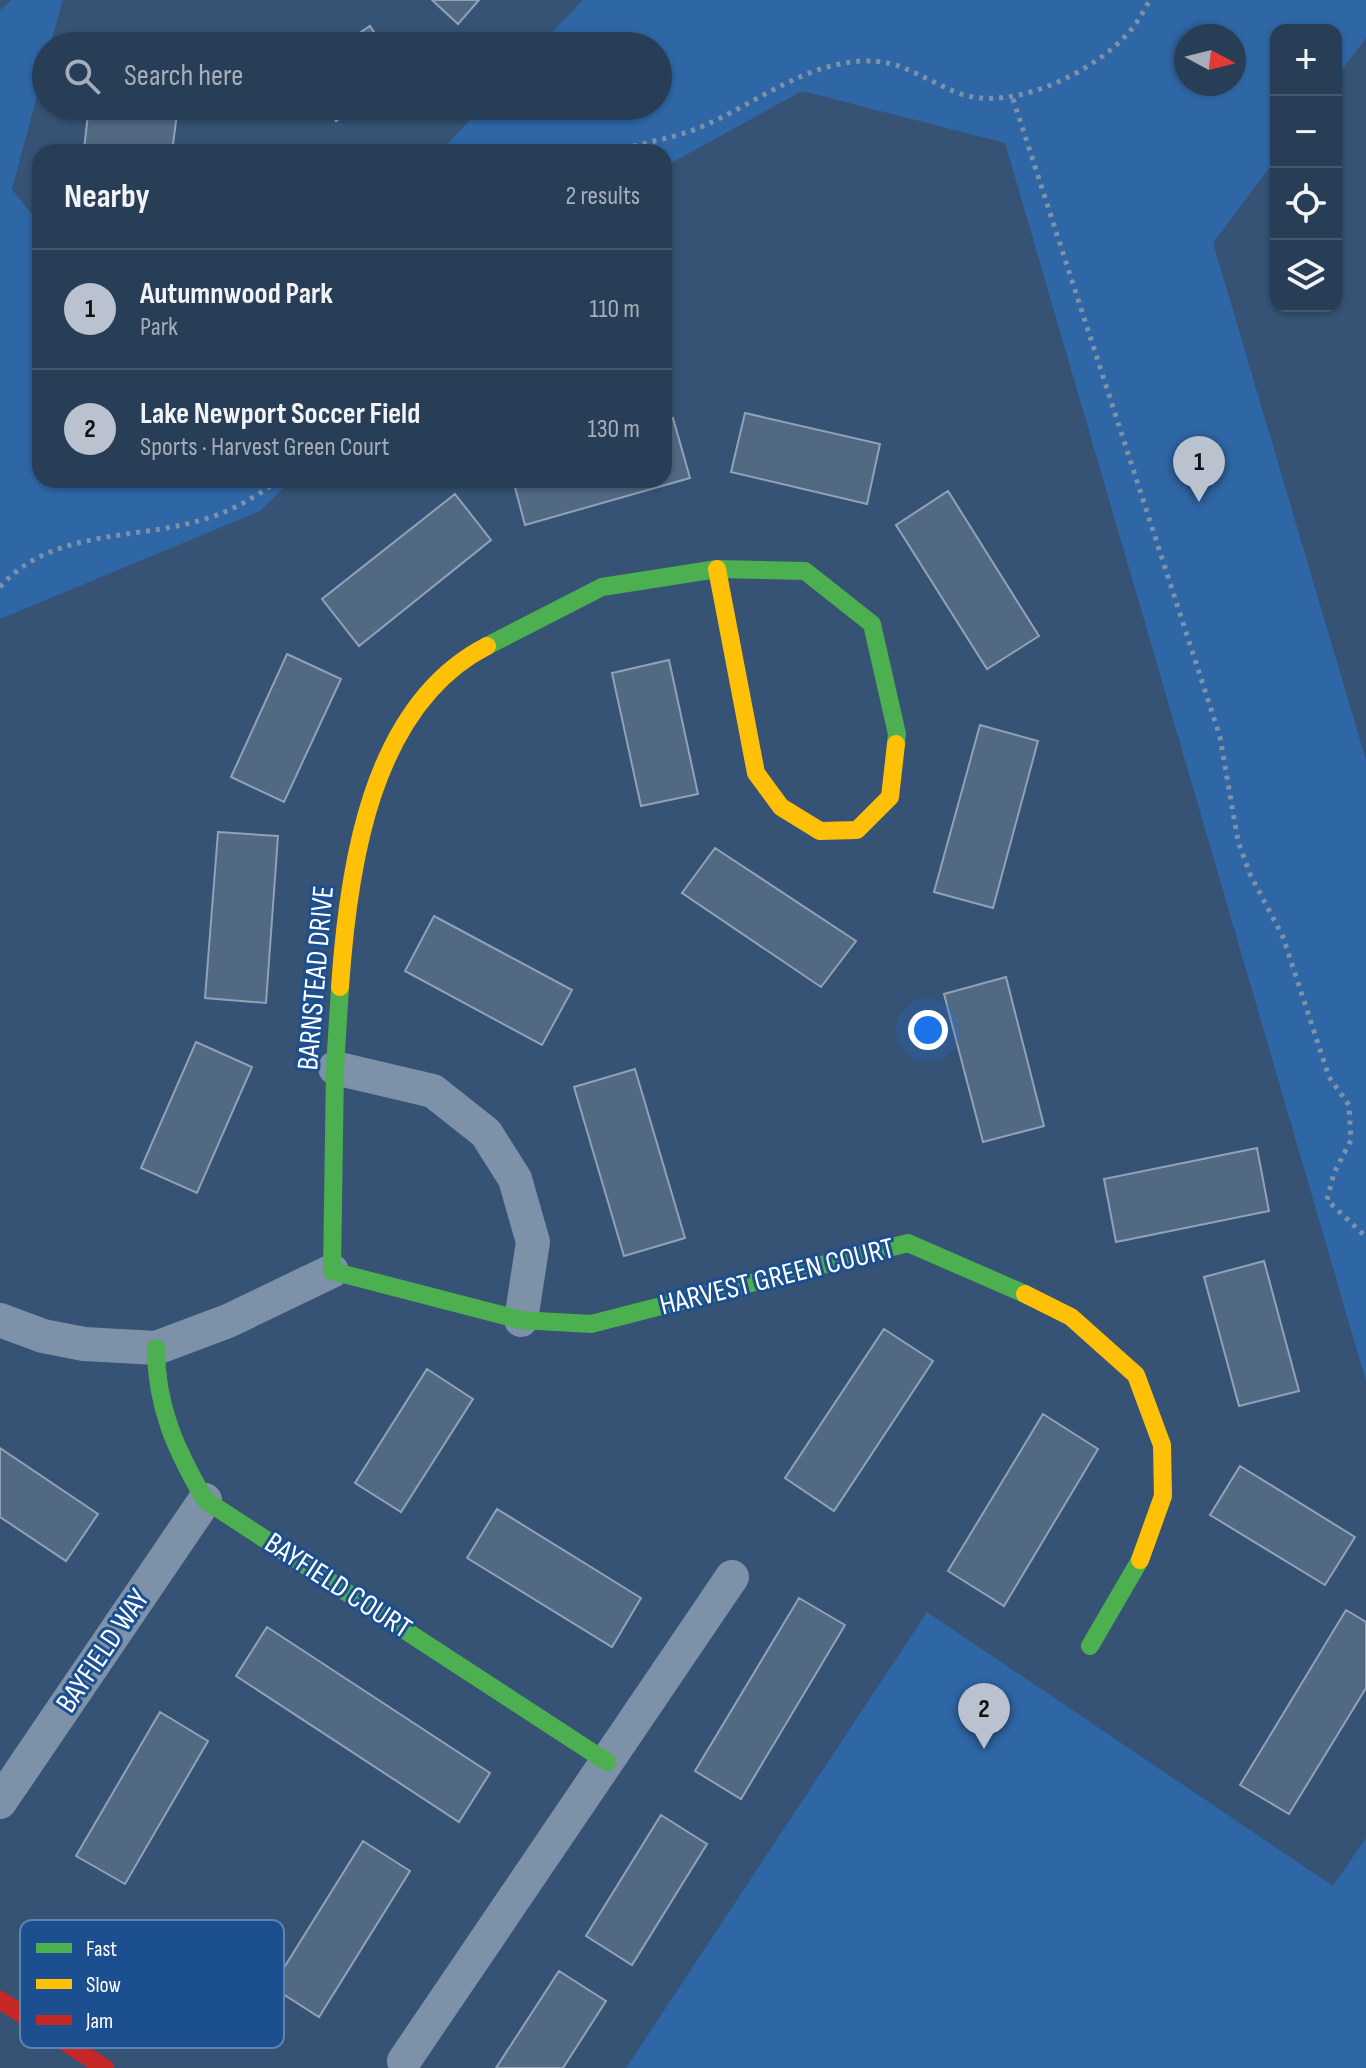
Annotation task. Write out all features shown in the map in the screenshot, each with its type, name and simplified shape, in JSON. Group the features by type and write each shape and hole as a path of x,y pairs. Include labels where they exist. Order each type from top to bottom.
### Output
{"street":[{"name":"BARNSTEAD DRIVE","path":"332,1271 335,1068 345,912 371,790 409,719 457,661 602,587 717,569 805,571 872,624 897,734 890,797 857,830 820,831 781,807 756,773 717,569"},
{"path":"335,1068 433,1091 486,1133 515,1179 533,1242 521,1320"},
{"name":"HARVEST GREEN COURT","path":"332,1271 521,1320 591,1324 908,1243 981,1272 1071,1317 1136,1375 1162,1445 1163,1496 1139,1563 1090,1646"},
{"path":"0,1320 43,1336 84,1344 156,1348 228,1321 332,1271"},
{"name":"BAYFIELD COURT","path":"156,1348 154,1388 168,1434 205,1500 607,1762"},
{"name":"BAYFIELD WAY","path":"0,1802 205,1500"},
{"path":"404,2061 732,1577"},
{"path":"0,2000 20,2013"},
{"path":"74,2048 105,2068"}],"path":[{"path":"642,144 695,129 820,69 844,63 896,64 961,94 1013,99 1086,67 1109,51 1131,30 1150,0"},
{"path":"1013,99 1220,737 1238,841 1250,874 1283,937 1329,1077 1349,1105 1351,1140 1334,1173 1327,1200 1366,1237"},
{"path":"0,587 11,575 48,553 95,537 207,519 257,497 269,488"}],"shaded area":[{"path":"12,0 63,0 54,32 32,32 32,115 12,189 32,215 32,488 284,488 260,511 0,619 0,10"},
{"path":"583,0 1366,0 1366,38 1342,70 1342,24 1270,24 1270,167 1213,243 1366,760 1366,1381 1005,143 802,91 672,163 672,144 447,144 470,120 672,120 672,32 552,32"},
{"path":"927,1612 1333,1886 1366,1838 1366,2068 626,2068"}],"building":[{"path":"432,0 479,0 458,24"},
{"path":"87,120 176,120 173,144 85,144"},
{"path":"745,413 880,444 867,504 731,472"},
{"path":"672,418 690,478 672,483"},
{"path":"515,488 655,488 525,525"},
{"path":"948,491 1039,636 987,669 896,525"},
{"path":"455,494 491,540 359,646 322,599"},
{"path":"287,654 341,679 284,802 231,777"},
{"path":"669,660 698,794 641,806 612,673"},
{"path":"980,725 1038,741 993,908 934,892"},
{"path":"218,832 278,836 266,1003 205,998"},
{"path":"715,848 856,941 821,987 682,893"},
{"path":"434,916 572,990 542,1045 405,971"},
{"path":"1006,977 1044,1126 983,1142 944,994"},
{"path":"196,1042 252,1067 197,1193 141,1168"},
{"path":"635,1069 685,1238 624,1256 574,1087"},
{"path":"1257,1148 1269,1211 1116,1242 1104,1179"},
{"path":"1264,1261 1299,1391 1239,1406 1204,1277"},
{"path":"884,1329 933,1361 834,1511 785,1478"},
{"path":"427,1369 473,1399 401,1512 355,1483"},
{"path":"1043,1414 1098,1449 1004,1606 948,1571"},
{"path":"0,1448 98,1514 66,1561 0,1517"},
{"path":"1240,1466 1355,1537 1325,1585 1210,1515"},
{"path":"497,1509 641,1598 612,1647 467,1558"},
{"path":"799,1598 845,1625 741,1799 695,1771"},
{"path":"1346,1610 1366,1622 1366,1688 1289,1814 1240,1785"},
{"path":"267,1627 490,1773 459,1822 236,1676"},
{"path":"160,1712 208,1741 125,1884 76,1856"},
{"path":"661,1815 707,1844 632,1965 586,1936"},
{"path":"363,1841 410,1871 319,2017 284,1995 284,1968"},
{"path":"559,1971 606,2001 563,2068 496,2068"}],"traffic: fast":[{"path":"487,646 602,587 717,569 805,571 872,624 897,734 896,744"},
{"path":"340,987 335,1068 332,1271 521,1320 591,1324 908,1243 1025,1294"},
{"path":"156,1348 164,1409 185,1463 205,1500 607,1762"},
{"path":"1090,1646 1140,1560"}],"traffic: slow":[{"path":"717,569 756,773 781,807 820,831 857,830 890,797 896,744"},
{"path":"340,987 350,892 359,843 391,749 416,708 447,673 487,646"},
{"path":"1025,1294 1071,1317 1136,1375 1162,1445 1163,1496 1140,1560"}],"traffic: jam":[{"path":"0,2000 20,2013"},
{"path":"74,2048 105,2068"}],"place":[{"name":"Autumnwood Park","path":"1199,502"},
{"name":"Lake Newport Soccer Field","path":"984,1749"}]}
